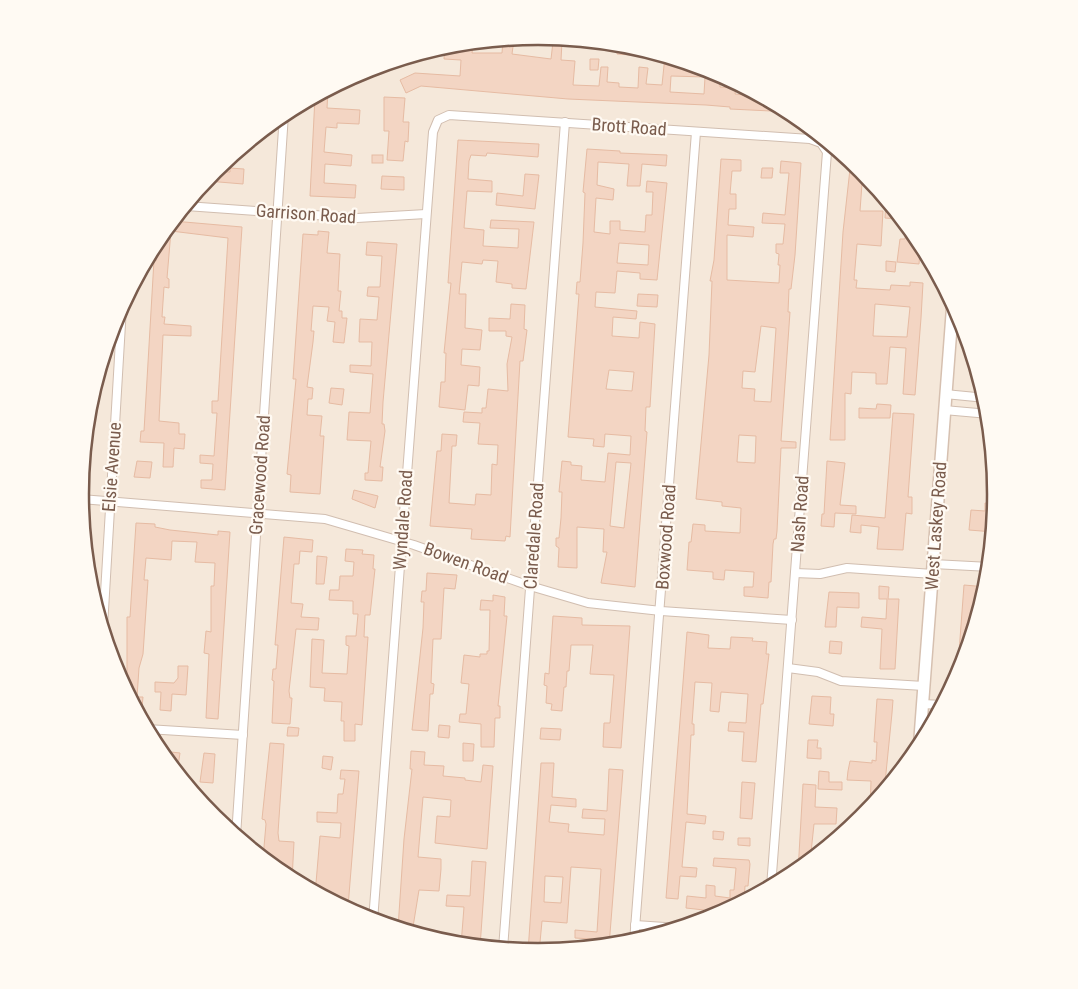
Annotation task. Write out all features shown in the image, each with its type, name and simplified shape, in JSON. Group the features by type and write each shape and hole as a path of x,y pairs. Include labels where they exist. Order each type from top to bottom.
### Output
{"main road":[{"name":"West Laskey Road","path":"920,732 952,317"}],"street":[{"name":"Brott Road","path":"438,120 450,115 810,139 817,142"},
{"name":"Wyndale Road","path":"375,913 432,132 438,120"},
{"name":"Claredale Road","path":"503,942 564,122"},
{"name":"Gracewood Road","path":"237,826 283,125"},
{"name":"Boxwood Road","path":"634,933 661,611 696,132"},
{"name":"Nash Road","path":"772,879 826,152 823,147"},
{"name":"Garrison Road","path":"194,207 357,218 426,214"},
{"name":"Elsie Avenue","path":"104,607 121,331"},
{"path":"946,394 978,397"},
{"path":"944,410 981,413"},
{"name":"Bowen Road","path":"89,500 326,519 401,541 530,586 588,603 661,611 792,620"},
{"path":"795,573 820,574 847,568 983,567"},
{"path":"788,668 818,672 841,680 924,686"},
{"path":"922,704 936,705"},
{"path":"156,730 243,735"},
{"path":"635,924 663,926"}],"shaded area":[{"path":"539,45 598,49 655,60 683,69 738,91 764,105 813,138 835,157 857,177 896,221 913,245 942,296 965,350 973,378 985,436 988,465 988,524 985,553 980,582 965,639 942,693 928,719 896,768 877,791 857,812 813,851 764,884 738,898 711,910 655,929 598,940 539,944 480,940 423,929 395,920 340,898 314,884 265,851 243,832 221,812 182,768 165,744 136,693 113,639 105,611 93,553 90,524 89,494 93,436 98,407 113,350 136,296 150,270 182,221 201,198 221,177 265,138 314,105 340,91 367,79 423,60 480,49 510,46"}],"building":[{"path":"553,45 562,46 561,60 575,61 573,85 599,86 601,67 608,67 607,82 619,83 619,87 638,88 639,67 648,68 646,84 662,85 664,63 711,79 720,83 720,87 736,90 735,94 746,95 774,111 730,109 730,107 706,105 568,99 421,86 406,93 400,80 415,73 460,76 461,60 444,59 444,55 472,50 472,53 502,53 502,47 513,46 512,54 551,59","holes":["671,76 705,77 704,94 670,92"]},
{"path":"590,59 599,59 598,70 590,70"},
{"path":"384,97 405,98 403,122 409,122 408,142 405,141 403,161 387,160 389,131 384,131"},
{"path":"328,98 327,108 360,110 359,124 337,123 337,128 326,127 324,152 352,155 351,166 325,164 324,183 356,185 355,198 310,196 315,105"},
{"path":"458,140 539,144 538,157 487,153 486,156 471,155 469,161 468,179 492,181 492,192 467,191 464,228 484,230 483,246 518,248 519,229 490,228 491,220 534,222 526,289 512,288 512,284 496,282 498,261 483,260 482,264 462,262 459,294 466,294 465,328 482,330 480,350 462,349 461,365 480,367 479,386 468,385 465,410 439,407 441,382 445,382 446,353 444,353 451,283 448,283"},
{"path":"587,149 620,151 620,153 667,155 666,166 642,164 640,186 627,186 629,164 598,162 597,185 614,189 613,200 596,198 594,232 610,234 610,221 620,221 620,230 645,232 646,215 652,215 653,192 646,192 647,181 667,183 657,280 640,279 640,273 617,271 615,293 596,292 595,307 637,311 636,319 613,317 612,336 639,338 640,322 655,324 650,407 646,407 645,431 647,432 635,587 601,583 607,552 603,552 604,529 577,527 577,568 558,567 559,548 556,546 556,538 559,538 561,518 562,492 559,492 562,461 571,462 571,465 582,466 581,480 605,482 608,453 630,455 631,436 605,434 604,447 593,446 594,439 568,437 579,294 576,294 577,282 580,282 583,243 585,193 583,192","holes":["619,243 649,245 648,265 617,263","609,370 634,372 632,391 606,389","616,462 631,463 624,528 610,526"]},
{"path":"372,155 383,155 383,163 372,163"},
{"path":"721,159 741,160 741,171 732,171 730,194 736,194 736,209 729,209 728,225 754,227 753,237 727,235 727,280 779,283 780,265 778,265 779,254 776,253 776,244 783,244 785,224 762,223 763,213 785,215 789,173 780,173 781,161 801,163 795,255 791,289 789,289 788,312 790,312 781,441 796,442 796,448 781,448 777,531 773,544 771,582 769,582 768,598 744,596 744,587 753,587 754,572 725,570 724,580 713,579 713,572 687,570 689,542 691,542 693,524 705,525 705,531 740,533 741,508 722,506 722,502 696,499 709,355 712,281 710,281 714,260","holes":["761,326 776,328 771,402 754,401 755,389 742,388 743,371 755,372","739,435 756,436 755,463 737,462"]},
{"path":"231,168 244,169 243,184 216,182 227,172 230,172"},
{"path":"762,168 773,168 772,178 761,178"},
{"path":"850,170 862,182 860,211 883,211 881,246 857,244 854,280 857,280 856,288 890,290 891,285 910,286 910,282 923,283 921,318 915,395 903,394 906,348 890,347 887,384 876,384 876,373 852,372 851,394 845,393 845,440 830,440 843,232","holes":["875,304 910,307 907,337 873,336"]},
{"path":"525,174 539,175 535,209 496,205 497,193 523,196"},
{"path":"382,176 404,177 404,190 381,189"},
{"path":"886,208 894,219 885,218"},
{"path":"181,222 242,227 225,490 201,488 201,480 212,480 213,464 200,463 200,455 214,456 217,413 212,413 212,401 218,401 228,238 175,231"},
{"path":"318,231 329,232 327,253 340,254 338,291 341,291 339,311 342,311 342,318 347,318 344,343 333,342 335,322 327,321 329,307 313,306 311,331 314,331 307,387 313,388 312,399 308,399 307,415 322,416 320,436 324,436 320,494 290,492 291,475 287,474 296,379 293,379 303,234 318,235"},
{"path":"906,235 920,256 919,264 897,262 900,239 905,239"},
{"path":"170,237 167,278 169,279 169,288 164,287 162,317 165,317 164,324 191,326 191,336 163,335 159,421 179,423 179,434 185,434 184,449 174,448 173,467 163,467 164,443 140,442 141,431 144,431 154,264"},
{"path":"367,242 397,244 383,402 382,424 384,424 385,431 380,467 383,467 382,481 365,480 365,473 368,473 371,441 347,440 349,412 370,413 373,374 350,372 350,365 371,366 372,342 359,342 360,319 377,320 379,297 367,296 368,287 380,287 382,256 366,255"},
{"path":"886,261 896,262 895,272 886,271"},
{"path":"638,294 658,295 657,307 637,306"},
{"path":"511,304 525,305 524,329 527,330 523,361 520,361 510,537 506,536 505,541 471,539 472,529 430,526 437,451 441,451 442,434 457,435 456,446 452,446 449,503 475,505 476,494 491,495 492,464 497,465 498,445 478,444 480,423 463,422 464,412 482,413 482,408 486,408 488,389 508,391 507,364 512,337 506,336 506,331 489,331 489,318 510,319"},
{"path":"331,388 344,389 342,405 329,403"},
{"path":"877,404 891,405 890,418 859,418 859,408 876,409"},
{"path":"893,413 914,414 908,497 912,497 912,514 906,513 903,550 877,549 879,527 861,525 861,533 850,532 852,515 885,518"},
{"path":"137,461 152,462 150,478 134,477"},
{"path":"827,461 845,463 840,505 856,506 856,514 835,513 834,527 821,526 822,514 824,514"},
{"path":"354,490 378,496 375,508 352,499"},
{"path":"985,503 988,503 987,531 969,530 971,510 985,511"},
{"path":"136,523 155,524 155,527 170,530 218,535 218,531 230,532 218,719 206,718 209,654 204,653 206,631 211,632 211,586 214,586 215,563 195,562 197,542 172,541 171,560 146,558 144,580 148,580 143,654 139,668 137,695 127,674 127,617 130,617"},
{"path":"284,537 313,540 312,552 300,551 299,564 294,564 291,603 303,604 301,617 319,618 318,630 296,629 289,691 290,698 292,698 290,724 272,723 274,681 272,680 273,669 276,669 278,645 275,645"},
{"path":"346,549 363,550 362,554 374,555 373,569 375,569 370,615 365,615 364,637 368,637 362,725 355,724 355,741 344,741 344,721 341,721 342,702 324,701 325,688 310,687 312,639 324,640 322,673 347,674 349,646 346,645 346,636 356,636 358,614 353,614 353,601 329,600 330,590 339,590 340,576 353,576 354,562 345,561"},
{"path":"317,556 327,557 324,584 316,584"},
{"path":"427,573 457,575 455,589 444,588 441,639 433,639 431,683 434,684 433,694 430,694 428,731 412,730 423,628 424,602 421,602 422,591 426,591"},
{"path":"964,585 979,586 965,639 959,655"},
{"path":"879,586 889,587 888,599 899,599 895,669 880,669 882,629 861,627 862,617 886,619 887,599 879,599"},
{"path":"829,592 859,593 859,608 837,607 836,627 825,627"},
{"path":"493,595 505,597 504,616 507,616 498,706 500,706 500,718 495,718 494,747 481,747 481,724 459,722 460,714 466,714 469,684 461,683 464,655 480,657 480,654 487,654 487,651 489,651 490,610 480,610 481,600 493,601"},
{"path":"553,616 582,618 582,625 630,626 621,748 603,747 604,723 610,723 614,675 590,674 593,645 571,645 569,671 567,671 566,687 564,687 562,711 551,710 552,704 546,703 547,686 544,685 545,673 549,674"},
{"path":"687,632 709,635 708,648 730,649 731,637 753,638 752,641 767,642 766,654 769,654 763,704 761,704 756,762 742,761 744,732 728,731 729,722 746,723 748,694 721,692 719,712 710,711 712,683 695,682 692,724 694,724 694,735 691,735 687,814 706,816 705,824 686,822 682,867 697,868 696,877 680,876 678,899 666,898"},
{"path":"830,641 842,642 841,654 829,653"},
{"path":"178,666 188,666 186,695 172,694 171,711 160,710 161,692 155,692 155,682 174,683 178,678"},
{"path":"812,696 831,697 830,714 834,714 833,726 809,724"},
{"path":"138,697 143,697 142,705"},
{"path":"877,699 893,700 885,781 870,798 871,781 847,780 850,761 872,763 872,760 876,761 877,742 874,742"},
{"path":"439,725 450,726 449,738 438,737"},
{"path":"288,727 299,728 298,736 287,736"},
{"path":"541,728 561,729 560,740 540,739"},
{"path":"808,740 818,740 817,748 821,748 821,759 807,758"},
{"path":"270,743 284,744 278,833 279,841 294,842 293,870 264,850 266,824 265,820 262,819"},
{"path":"463,743 474,744 473,761 463,761"},
{"path":"411,751 425,752 424,765 444,766 443,776 481,782 483,765 493,766 487,849 435,843 437,816 450,817 451,800 423,797 418,857 441,859 441,869 439,891 419,890 413,926 398,921 404,839 412,769 410,769"},
{"path":"171,752 180,753 178,763"},
{"path":"204,753 215,754 213,783 200,782"},
{"path":"323,756 333,757 331,770 322,768"},
{"path":"541,763 554,763 552,797 576,799 576,807 551,805 549,822 569,824 568,832 604,835 605,819 582,818 583,809 607,811 609,769 623,770 610,938 592,941 592,939 575,938 575,930 597,932 601,869 571,867 567,923 542,921 540,944 529,944","holes":["545,876 563,877 561,903 544,902"]},
{"path":"341,770 359,771 348,902 312,883 316,883 320,836 340,838 341,823 317,822 317,812 337,813 338,794 343,794 345,779 340,779"},
{"path":"819,771 829,772 829,782 842,782 842,790 818,789"},
{"path":"742,782 755,783 752,819 740,818"},
{"path":"803,784 816,785 815,807 837,808 836,824 814,824 811,852 799,861"},
{"path":"713,831 724,832 723,840 713,839"},
{"path":"738,838 750,838 750,846 738,845"},
{"path":"714,858 749,860 748,886 745,886 744,895 704,913 704,910 686,908 687,896 706,898 706,885 715,886 715,896 730,898 730,890 734,890 736,868 713,866"},
{"path":"472,861 486,862 480,940 462,937 464,907 446,906 447,895 470,896"}]}
